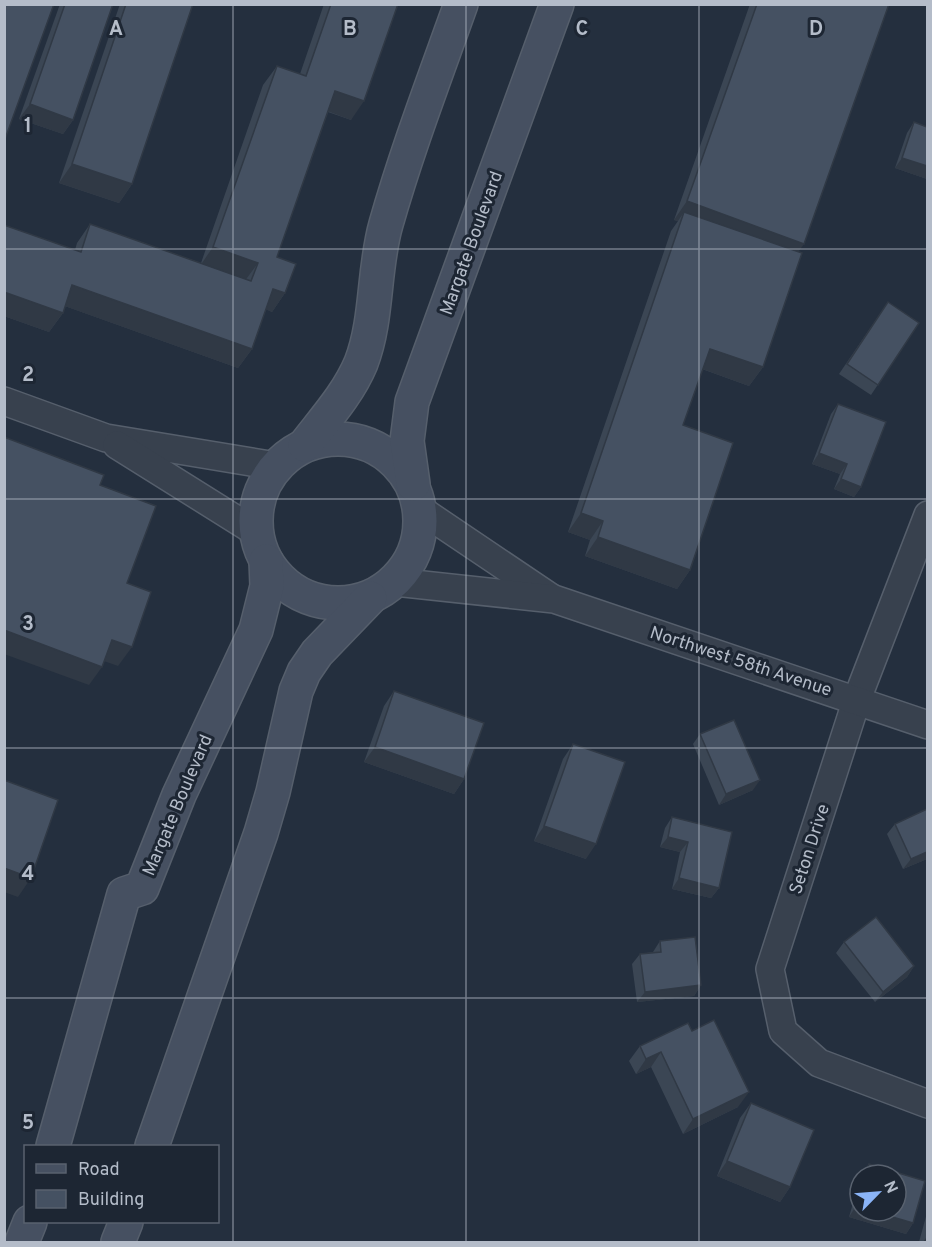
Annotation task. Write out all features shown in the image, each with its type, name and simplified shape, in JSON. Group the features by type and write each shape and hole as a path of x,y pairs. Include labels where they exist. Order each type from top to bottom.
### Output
{"street":[{"path":"304,445 350,385 361,363 386,223 398,182 461,4"},
{"name":"Margate Boulevard","path":"417,497 407,441 412,402 557,4"},
{"path":"4,401 106,438 276,466"},
{"path":"106,438 261,546"},
{"path":"152,1145 261,833 296,692 304,672 317,653 383,590 411,561 420,536 417,497 398,464 378,448 354,439 329,439 304,445 289,454 276,466 263,485 256,509 261,546 278,577 293,590 311,599 331,603 351,603 383,590"},
{"name":"Northwest 58th Avenue","path":"417,497 554,599"},
{"name":"Seton Drive","path":"927,515 857,699 770,969 783,1031 819,1063 927,1104"},
{"name":"Margate Boulevard","path":"53,1145 124,894 142,888 179,795 256,630 267,586 261,546"},
{"name":"Northwest 58th Avenue","path":"383,590 554,599 927,724"},
{"path":"22,1242 29,1223"},
{"path":"40,1223 41,1242"},
{"path":"118,1242 125,1223"}],"building":[{"path":"4,4 54,4 5,139 4,138"},
{"path":"65,4 113,4 73,120 30,104"},
{"path":"126,4 193,4 132,184 72,164"},
{"path":"331,4 398,4 364,101 335,91 277,257 296,264 285,293 273,289 252,349 72,285 63,313 4,292 4,225 81,252 90,224 251,281 258,263 213,247 277,66 306,76"},
{"path":"757,4 889,4 804,244 687,201"},
{"path":"914,122 927,127 927,166 902,158"},
{"path":"684,212 802,253 763,367 710,349 683,425 733,443 690,570 598,537 603,521 581,513"},
{"path":"888,302 919,323 878,385 847,364"},
{"path":"838,404 886,422 861,487 841,479 847,464 819,453"},
{"path":"4,437 104,475 100,485 156,506 127,583 151,592 132,647 112,640 102,667 4,630"},
{"path":"394,691 484,723 464,779 375,747"},
{"path":"734,720 760,780 726,794 700,734"},
{"path":"573,744 625,762 596,844 544,826"},
{"path":"4,780 58,800 31,878 4,868"},
{"path":"927,809 927,852 911,859 895,824"},
{"path":"672,817 732,832 719,888 679,878 688,842 668,837"},
{"path":"876,917 914,966 883,992 844,942"},
{"path":"695,937 701,985 645,992 640,954 661,952 660,941"},
{"path":"714,1020 749,1092 693,1119 661,1052 646,1059 640,1046 688,1023 692,1031"},
{"path":"751,1103 814,1130 790,1187 727,1161"},
{"path":"908,1176 925,1181 913,1223 908,1222"}]}
